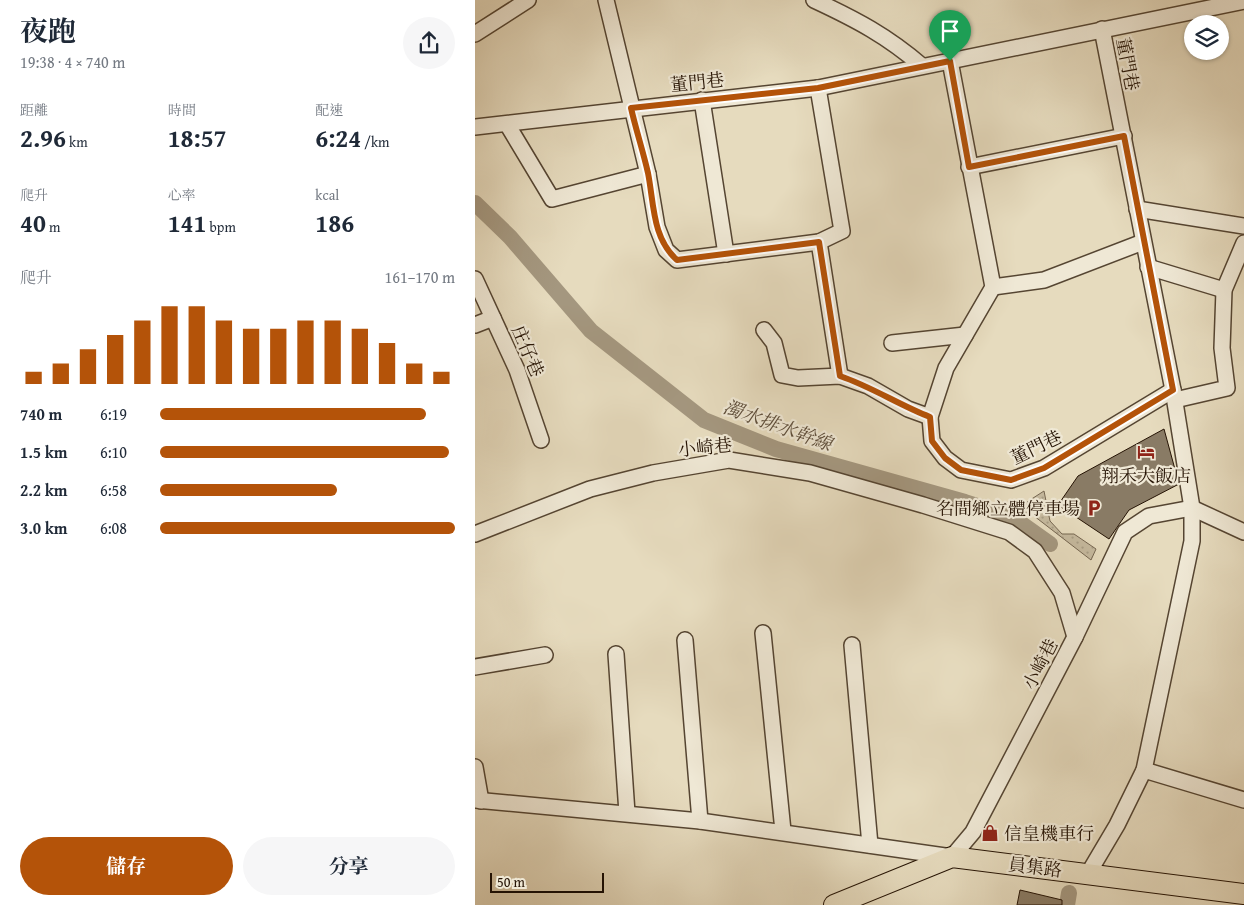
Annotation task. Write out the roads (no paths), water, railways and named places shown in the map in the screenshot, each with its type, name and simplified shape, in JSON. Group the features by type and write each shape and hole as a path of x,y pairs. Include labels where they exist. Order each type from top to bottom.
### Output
{"main road":[{"name":"員集路","path":"834,905 952,857 1244,894"}],"street":[{"path":"475,34 528,0"},
{"path":"606,0 648,174 657,226 666,250 677,260 819,242 842,231 818,88"},
{"path":"815,0 854,19 894,42 923,66"},
{"name":"董門巷","path":"475,127 818,88 1242,1"},
{"name":"董門巷","path":"1088,874 1117,825 1144,770 1192,541 1192,508 1174,395 1102,29"},
{"path":"950,61 993,287 1044,280 1143,242"},
{"path":"702,100 726,254"},
{"path":"507,124 552,199 648,174"},
{"path":"969,167 1124,136"},
{"path":"1137,208 1244,226"},
{"path":"819,242 840,376"},
{"path":"1174,395 1227,388 1222,348 1224,290 1244,243"},
{"path":"1148,268 1224,290"},
{"name":"庄仔巷","path":"475,279 517,370 541,440"},
{"name":"董門巷","path":"993,287 946,368 930,417 932,441 945,458 961,470 1011,480 1044,468 1174,395"},
{"path":"475,325 493,318"},
{"path":"764,330 774,342 782,375 798,378 840,376 868,386 909,409 930,417"},
{"path":"892,342 965,334"},
{"name":"小崎巷","path":"475,534 590,489 663,471 729,460 810,473 1009,532 1035,552 1062,592 1075,637 973,832 952,857"},
{"path":"1075,637 1125,532 1149,516 1192,508 1244,532"},
{"path":"763,633 783,831"},
{"path":"685,640 700,820"},
{"path":"852,644 870,845"},
{"path":"616,654 627,813"},
{"path":"475,667 545,655"},
{"path":"475,768 478,800 700,820 952,857"},
{"path":"1144,770 1244,800"}],"waterway":[{"name":"濁水排水幹線","path":"475,203 510,237 591,331 704,420 776,449 1012,517 1050,544"},
{"name":"濁水排水幹線","path":"1067,905 1069,893"}],"place":[{"name":"翔禾大飯店","path":"1146,452"},
{"name":"名間鄉立體停車場","path":"1094,508"},
{"name":"信皇機車行","path":"990,833"}]}
